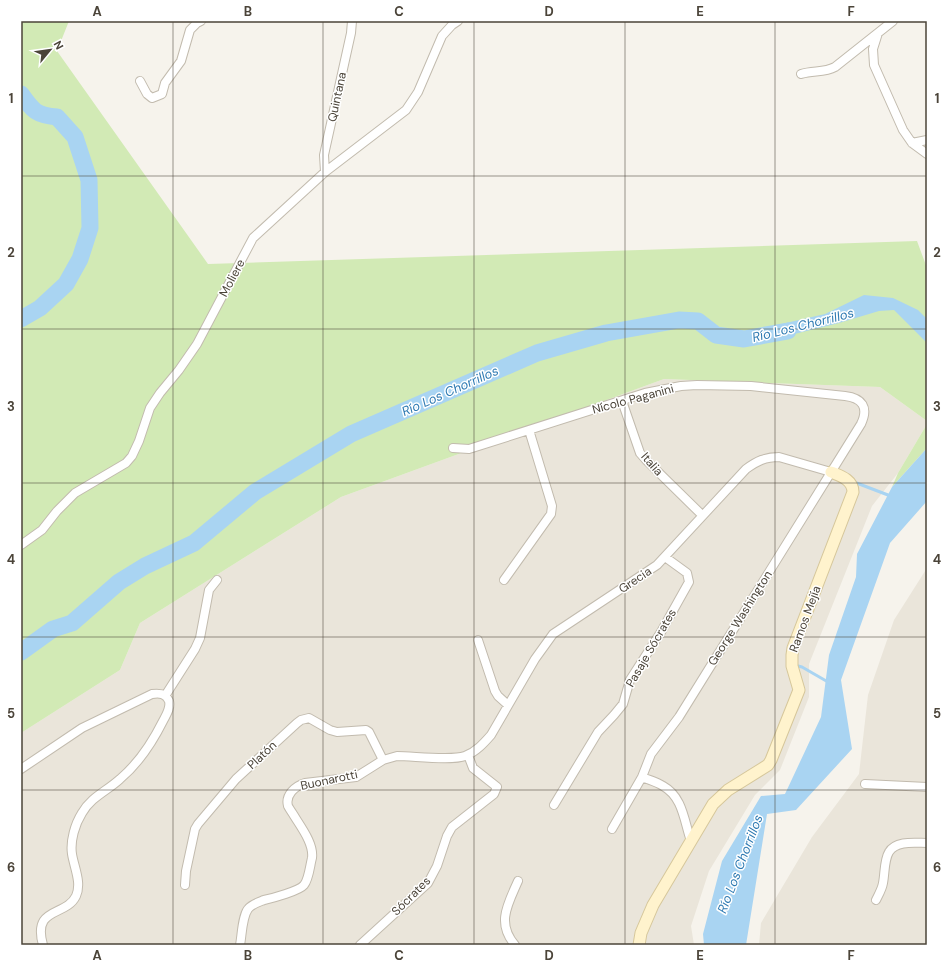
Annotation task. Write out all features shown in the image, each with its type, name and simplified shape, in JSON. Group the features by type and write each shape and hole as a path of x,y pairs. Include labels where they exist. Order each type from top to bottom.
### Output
{"street":[{"path":"140,81 147,94 152,98 162,94 165,83 181,62 190,30 200,21"},
{"name":"Quintana","path":"324,172 324,155 351,33 352,21"},
{"name":"Moliere","path":"21,545 42,530 57,511 75,493 126,463 132,456 139,441 150,408 197,344 253,238 324,172 406,110 418,92 442,36 458,21"},
{"path":"801,74 830,70 893,21"},
{"path":"878,33 873,49 874,65 903,130 912,143 927,154"},
{"path":"912,143 927,140"},
{"name":"Nícolo Paganini","path":"453,448 468,449 645,393 681,386 751,386 852,397 860,401 863,406"},
{"name":"Italia","path":"622,401 640,452 647,461 702,515"},
{"name":"George Washington","path":"612,829 642,777 651,754 679,717 861,424 865,412 863,406"},
{"path":"504,580 551,514 552,506 528,430"},
{"name":"Grecia","path":"468,755 485,742 491,734 535,659 553,634 648,572 665,557 702,515 746,469 764,458 779,458 831,472"},
{"name":"Ramos Mejía","path":"640,945 641,933 653,905 713,804 722,795 768,766 772,760 799,690 792,665 793,648 853,492 853,488 847,479 831,472"},
{"name":"Pasaje Sócrates","path":"554,805 598,732 622,704 630,680 661,632 689,582 687,573 665,557"},
{"path":"165,696 195,649 200,638 209,590 217,580"},
{"path":"478,640 495,691 498,696 508,705"},
{"path":"21,768 82,728 152,694 159,692 170,702 169,710 141,759 119,781 100,793 89,803 81,814 72,839 72,853 78,890 75,898 67,905 51,913 44,919 42,926 43,945"},
{"name":"Platón","path":"185,885 186,871 198,824 236,779 301,720 309,718 330,730 338,732 366,730 369,732 383,760"},
{"name":"Buonarotti","path":"240,945 245,915 248,909 260,902 298,889 304,885 307,880 312,857 311,847 288,806 290,793 299,785 356,777 383,760 397,756 455,758 468,755"},
{"name":"Sócrates","path":"360,945 428,883 437,866 447,836 452,827 494,794 496,787 473,768 468,755"},
{"path":"642,777 664,786 677,799 682,808 691,841"},
{"path":"865,784 927,787"},
{"path":"876,900 883,883 889,850 906,843 927,843"},
{"path":"515,945 506,932 505,920 506,909 518,881"}],"shaded area":[{"path":"664,379 880,387 927,421 927,424 898,473 872,506 809,664 809,697 780,770 755,795 709,871 691,926 694,945 21,945 21,733 120,670 140,623 341,497"},
{"path":"927,568 927,945 759,945 761,923 812,837 859,774 868,695 894,620"}],"green space":[{"path":"21,21 69,21 57,51 208,264 917,241 927,268 927,421 880,387 664,379 341,497 140,623 120,670 21,733"},
{"path":"927,424 927,448 892,487 898,473"}],"water":[{"path":"864,295 893,298 918,310 927,319 927,343 894,310 879,311 839,323 766,341 764,328 825,314"},
{"path":"927,448 927,501 890,543 841,680 852,749 796,810 767,814 746,945 704,945 703,934 722,861 761,796 785,794 821,717 829,655 856,577 857,554 892,487"}],"waterway":[{"name":"Río Los Chorrillos","path":"21,94 36,111 44,115 57,117 75,137 89,180 90,228 80,259 66,284 40,308 21,319"},
{"name":"Río Los Chorrillos","path":"21,652 53,629 72,623 119,582 145,566 194,543 255,492 351,434 537,353 606,333 679,320 698,321 716,335 744,339 788,331"},
{"path":"854,482 888,495"},
{"path":"794,665 802,667 828,682"}]}
